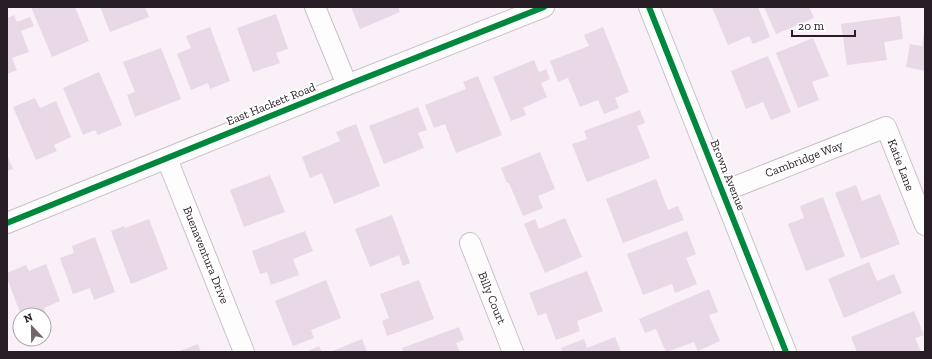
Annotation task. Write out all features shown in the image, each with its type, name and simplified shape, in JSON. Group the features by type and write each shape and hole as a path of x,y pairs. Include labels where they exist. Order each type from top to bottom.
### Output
{"street":[{"path":"315,7 347,85"},
{"name":"East Hackett Road","path":"7,223 544,7"},
{"name":"Brown Avenue","path":"649,7 786,352"},
{"name":"Cambridge Way","path":"722,192 886,127"},
{"name":"Katie Lane","path":"886,127 925,225"},
{"name":"Buenaventura Drive","path":"167,159 244,352"},
{"name":"Billy Court","path":"470,244 514,352"}],"building":[{"path":"31,7 75,7 89,41 52,57"},
{"path":"100,7 145,7 149,17 110,32"},
{"path":"351,7 398,7 400,12 360,29"},
{"path":"712,7 758,7 770,37 753,44 749,36 728,45"},
{"path":"764,7 809,7 814,18 776,34"},
{"path":"276,14 288,49 276,53 280,63 253,72 237,28"},
{"path":"14,15 17,22 30,17 34,26 21,31 29,52 12,58 17,70 7,74 7,18"},
{"path":"900,16 903,39 884,42 887,60 847,65 841,24"},
{"path":"210,27 230,81 210,89 208,83 191,90 177,54 191,48 186,36"},
{"path":"603,27 629,92 615,98 619,108 604,114 598,100 580,107 568,78 558,82 550,61 589,46 584,35"},
{"path":"924,33 925,71 906,67 910,44 922,46"},
{"path":"813,38 829,76 812,82 819,100 798,108 776,53"},
{"path":"161,48 181,99 135,117 127,95 135,92 123,62"},
{"path":"768,56 791,112 771,120 763,102 746,109 731,71"},
{"path":"534,60 539,72 546,69 550,79 541,83 547,97 523,108 526,115 511,121 493,77"},
{"path":"99,72 122,125 98,135 95,130 83,135 63,88"},
{"path":"478,76 502,135 456,153 445,124 434,128 425,105 466,89 463,82"},
{"path":"35,98 40,108 56,101 71,137 54,145 57,151 36,160 13,107"},
{"path":"418,107 427,130 418,133 424,148 384,164 369,126"},
{"path":"640,110 645,123 637,126 650,158 587,182 572,144 587,139 584,131"},
{"path":"356,124 380,186 334,204 322,173 310,178 302,157 340,141 336,132"},
{"path":"540,152 555,189 538,196 543,208 523,216 501,168"},
{"path":"7,155 13,169 7,171"},
{"path":"270,175 285,212 244,227 230,190"},
{"path":"656,179 668,210 678,206 684,220 623,243 606,199"},
{"path":"856,185 862,201 880,194 900,244 861,259 835,193"},
{"path":"823,197 845,256 806,271 788,224 804,218 800,206"},
{"path":"392,215 410,263 403,266 399,255 370,267 355,229"},
{"path":"565,218 582,257 545,273 524,224 535,219 539,229"},
{"path":"149,219 168,269 131,284 111,231 124,226 125,228"},
{"path":"305,231 313,251 293,259 299,275 271,285 267,272 260,274 252,251"},
{"path":"687,231 696,254 686,258 697,284 675,293 672,284 643,295 627,254"},
{"path":"95,237 115,292 94,300 90,288 73,294 60,258 74,253 72,246"},
{"path":"869,262 877,281 894,274 902,293 844,318 828,279"},
{"path":"46,264 60,301 46,307 18,307 7,278 7,273 26,265 29,271"},
{"path":"587,271 603,311 577,321 580,331 556,340 546,313 538,316 529,293"},
{"path":"326,280 341,318 311,330 314,338 293,346 275,301"},
{"path":"419,280 434,319 387,336 382,321 389,318 380,294"},
{"path":"709,289 718,312 709,315 720,341 698,351 694,342 666,352 656,329 645,333 639,319"},
{"path":"914,311 924,335 915,338 921,352 857,352 851,337"},
{"path":"459,327 464,340 456,343 460,352 403,352 402,348"},
{"path":"615,337 621,352 562,352 561,348 584,339 587,348"},
{"path":"362,339 367,352 330,352"},
{"path":"198,344 201,352 177,352"},
{"path":"319,346 322,352 306,352"}],"cycle path":[{"path":"7,223 544,7"},
{"path":"649,7 786,352"}]}
